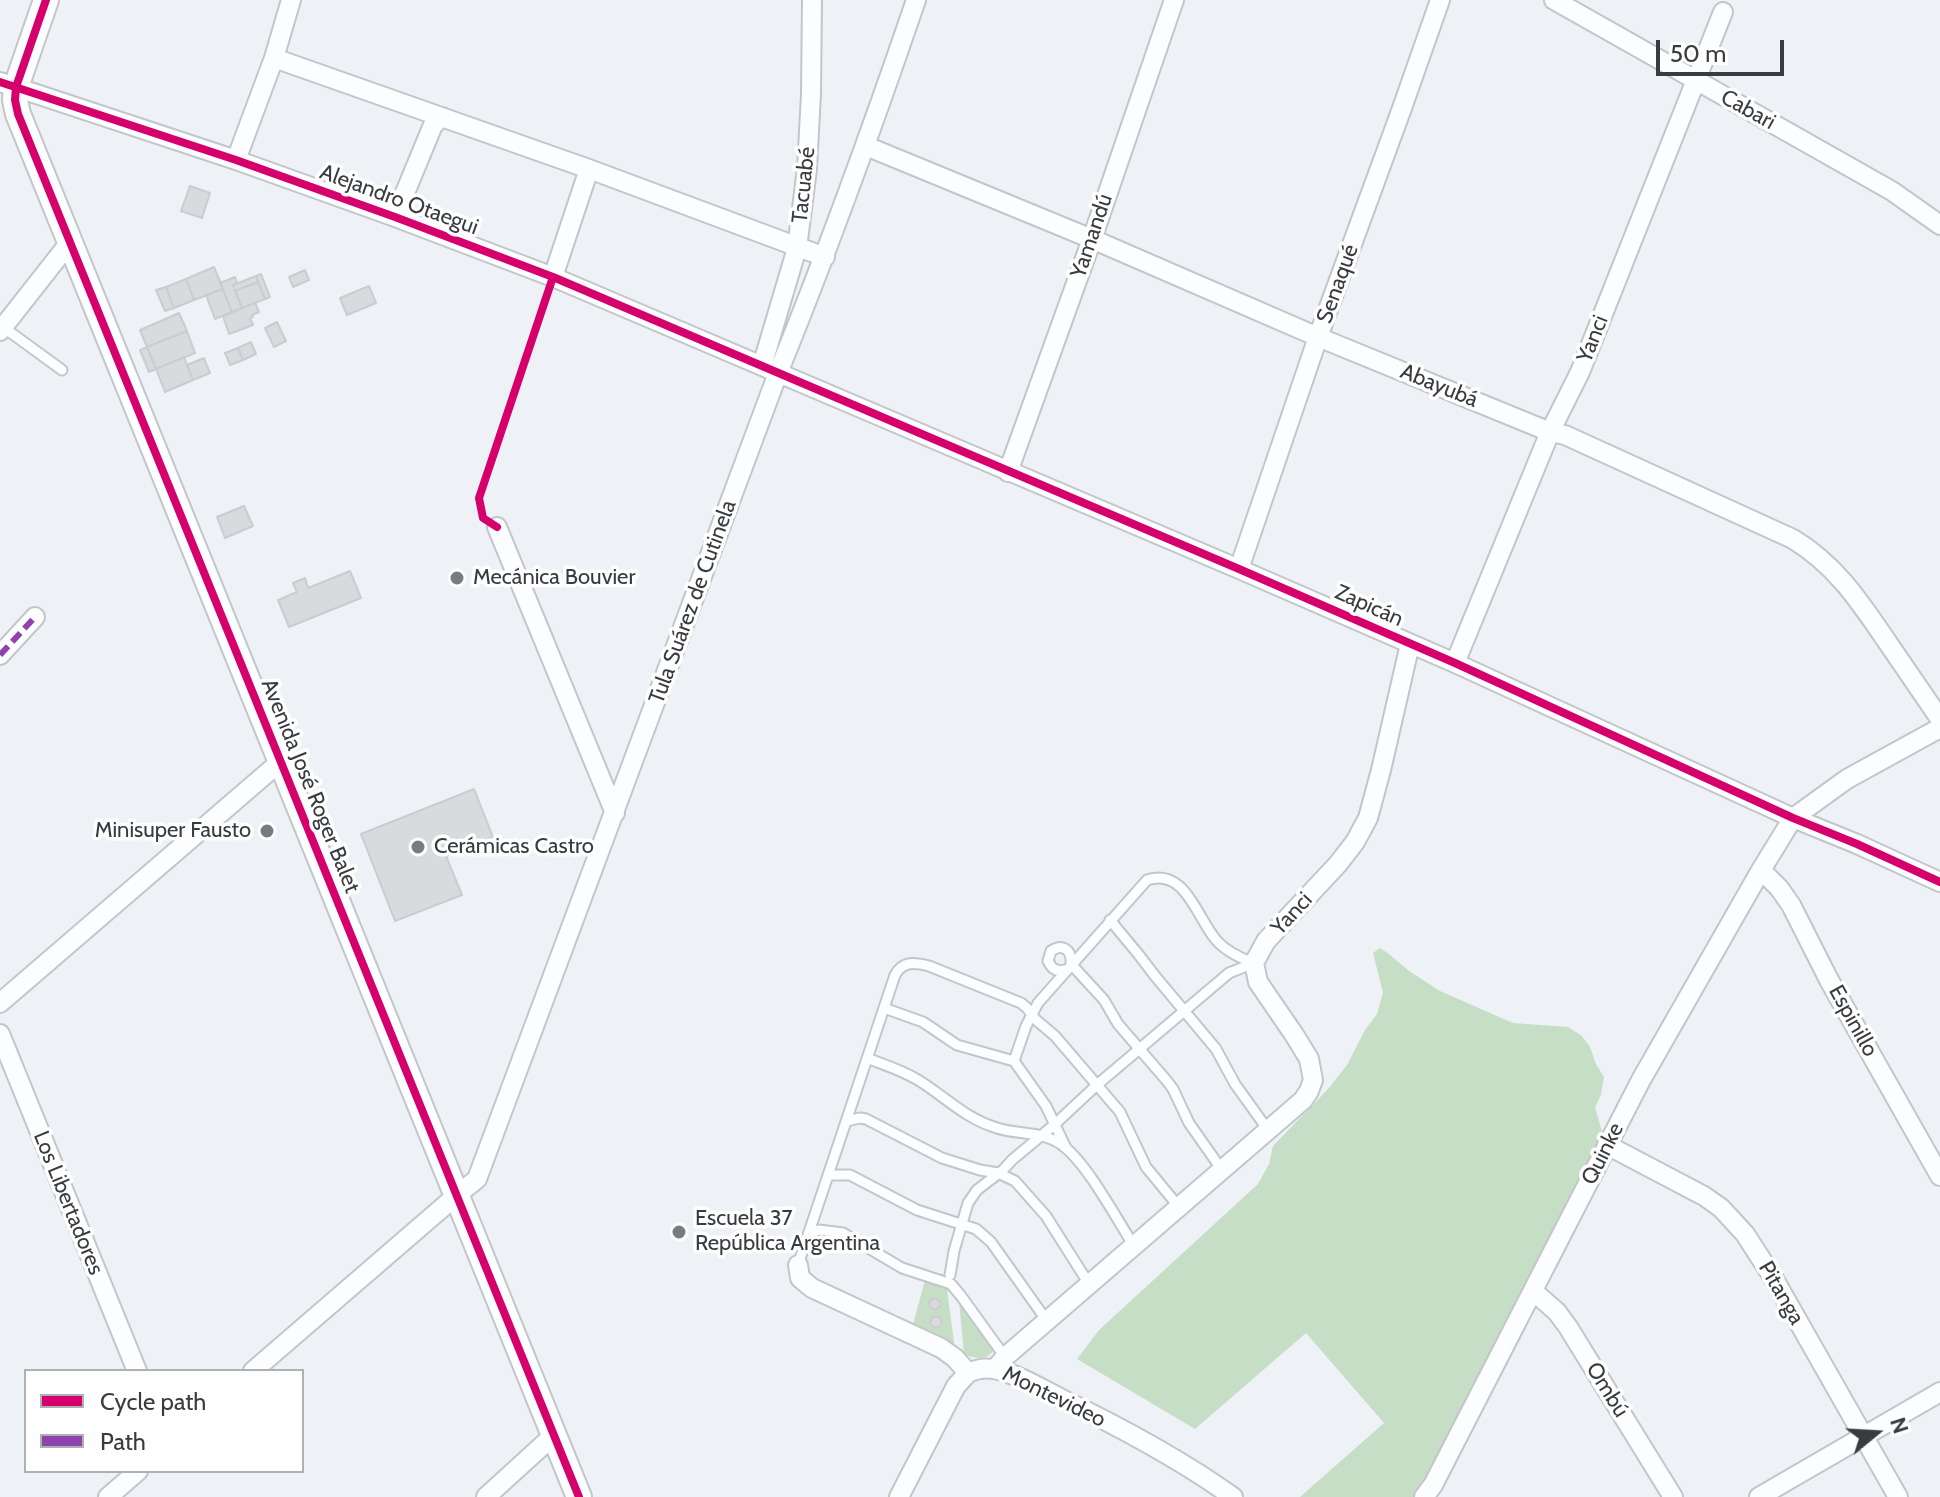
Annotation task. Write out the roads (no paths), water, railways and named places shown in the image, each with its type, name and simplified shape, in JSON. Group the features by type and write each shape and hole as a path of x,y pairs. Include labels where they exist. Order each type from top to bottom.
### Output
{"street":[{"path":"8,84 46,0"},
{"path":"236,160 274,58 291,0"},
{"name":"Tacuabé","path":"770,370 797,248 807,169 812,0"},
{"name":"Tula Suárez de Cutinela","path":"255,1369 477,1179 615,813 770,370 825,257 916,0"},
{"name":"Yamandú","path":"1008,472 1174,0"},
{"name":"Senaqué","path":"1239,569 1318,337 1440,0"},
{"name":"Cabari","path":"1554,0 1892,191 1940,225"},
{"name":"Yanci","path":"1455,663 1550,432 1580,372 1723,12"},
{"path":"274,58 589,169 825,257"},
{"name":"Alejandro Otaegui","path":"8,84 395,217 553,277 770,370"},
{"name":"Avenida José Roger Balet","path":"8,84 579,1497"},
{"path":"395,217 433,125 442,117"},
{"name":"Abayubá","path":"866,146 1318,337 1550,432 1580,441 1769,527 1813,551 1836,573 1940,719"},
{"path":"553,277 589,169"},
{"path":"2,329 70,242"},
{"name":"Zapicán","path":"770,370 1455,663 1940,882"},
{"path":"497,527 615,813"},
{"path":"0,655 35,617"},
{"name":"Yanci","path":"1254,963 1266,941 1338,864 1368,818 1410,644"},
{"path":"1793,818 1847,779 1940,728"},
{"path":"0,1003 281,761"},
{"name":"Quinke","path":"1424,1497 1433,1485 1661,1044 1793,818"},
{"name":"Espinillo","path":"1761,870 1791,905 1829,980 1940,1176"},
{"path":"1000,1363 1303,1100 1309,1091 1313,1080 1309,1059 1258,982 1254,963"},
{"name":"Los Libertadores","path":"0,1034 4,1057 136,1369"},
{"name":"Pitanga","path":"1607,1145 1704,1196 1745,1234 1774,1279 1898,1497"},
{"name":"Montevideo","path":"798,1265 800,1278 812,1288 941,1348 968,1373 1000,1363 1009,1373 1178,1461 1233,1497"},
{"name":"Ombú","path":"1533,1291 1557,1312 1568,1327 1673,1497"},
{"path":"899,1497 949,1397 968,1373"},
{"path":"1759,1497 1940,1392"},
{"path":"486,1497 554,1435"},
{"path":"108,1497 136,1473"}],"lane":[{"path":"2,329 62,370"},
{"path":"1014,1061 1038,1003 1147,880 1164,877 1180,886 1219,943 1228,951 1254,963"},
{"path":"1110,920 1216,1049 1235,1084 1268,1130"},
{"path":"798,1265 898,969 912,963 929,966 1021,1003 1098,1084 1125,1120 1146,1167 1179,1207"},
{"path":"950,1275 961,1223 972,1196 1184,1010 1229,973 1254,963"},
{"path":"1068,967 1104,1000 1118,1024 1173,1089 1189,1123 1222,1170"},
{"path":"884,1008 923,1022 957,1045 1014,1061 1046,1106 1066,1148 1086,1171 1134,1246"},
{"path":"867,1058 914,1077 981,1122 1014,1133 1051,1138 1066,1148"},
{"path":"846,1121 866,1119 942,1158 998,1173 1015,1181 1046,1216 1089,1284"},
{"path":"828,1175 850,1175 907,1206 976,1229 991,1242 1047,1321"},
{"path":"809,1233 819,1230 843,1233 902,1268 951,1284 1000,1363"}],"place":[{"name":"Mecánica Bouvier","path":"457,578"},
{"name":"Minisuper Fausto","path":"267,831"},
{"name":"Cerámicas Castro","path":"418,847"},
{"name":"Escuela 37 República Argentina","path":"679,1232"}]}
